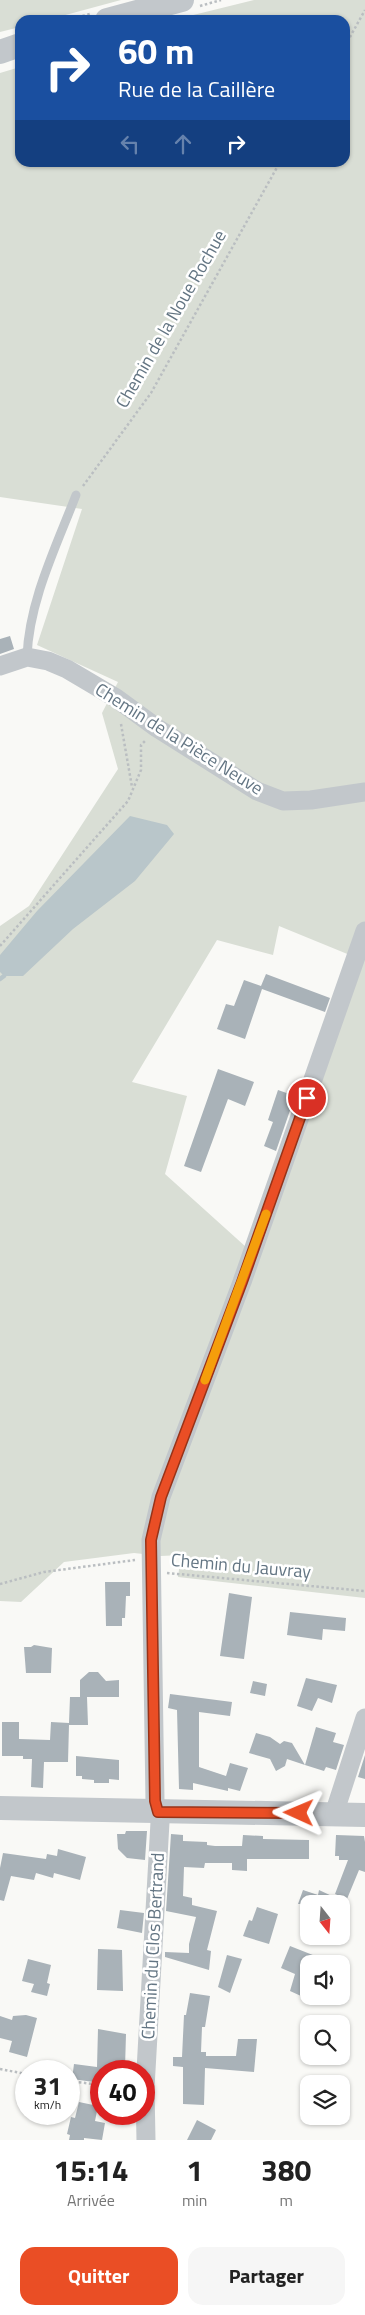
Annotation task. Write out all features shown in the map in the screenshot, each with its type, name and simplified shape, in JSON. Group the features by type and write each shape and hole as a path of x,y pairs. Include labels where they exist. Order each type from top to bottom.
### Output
{"street":[{"path":"126,15 182,0"},
{"path":"0,52 15,48"},
{"path":"0,666 28,657"},
{"name":"Chemin de la Pièce Neuve","path":"28,657 67,669 116,698 157,728 257,792 283,801 311,800 365,792"},
{"name":"Chemin du Clos Bertrand","path":"146,2140 146,2088 160,1822 155,1801 151,1540 161,1497 242,1282 365,931"},
{"path":"334,1814 365,1718"},
{"path":"0,1808 365,1815"}],"lane":[{"path":"28,657 28,632 40,589 76,495"}],"path":[{"path":"350,37 365,10"},
{"name":"Chemin de la Noue Rochue","path":"76,495 151,393 277,167"},
{"path":"118,718 121,723 132,789"},
{"path":"0,946 128,801 141,770 141,745"},
{"name":"Chemin du Jauvray","path":"0,1584 44,1572 93,1567 133,1559 152,1571 365,1591"},
{"path":"0,2069 15,2072"}],"shaded area":[{"path":"0,0 121,0 66,15 15,15 15,28 0,32"},
{"path":"254,0 365,0 365,1598 178,1577 181,1555 161,1556 134,1553 64,1562 21,1602 0,1601 0,926 29,906 118,769 102,713 118,682 37,645 82,509 0,497 0,73 15,68 15,167 350,167 350,15 193,15","holes":["279,926 362,960 246,1247 165,1174 187,1096 132,1082 217,940 273,955"]},
{"path":"130,816 167,825 174,834 135,881 73,929 23,976 4,976 0,972 0,955 37,911"}],"building":[{"path":"10,636 14,649 0,654 0,639"},
{"path":"266,974 330,998 325,1012 262,989 245,1039 217,1029 226,1004 234,1006 244,980 261,986"},
{"path":"218,1069 254,1082 245,1106 228,1099 201,1172 184,1166"},
{"path":"278,1090 295,1096 276,1151 264,1146 273,1122 268,1120"},
{"path":"105,1582 130,1582 130,1596 126,1596 125,1618 122,1618 122,1626 106,1626"},
{"path":"229,1593 252,1597 244,1659 220,1656"},
{"path":"290,1612 346,1618 345,1631 323,1629 322,1640 287,1635"},
{"path":"34,1645 52,1648 51,1673 26,1673 24,1647"},
{"path":"89,1672 98,1672 106,1681 119,1680 119,1697 87,1697 88,1725 69,1725 68,1762 44,1762 43,1788 31,1787 32,1759 23,1759 23,1756 2,1756 2,1722 19,1722 19,1739 50,1740 51,1722 69,1723 70,1697 80,1697 80,1680"},
{"path":"306,1678 337,1685 332,1703 318,1698 312,1711 297,1706"},
{"path":"253,1681 267,1684 265,1696 250,1693"},
{"path":"170,1694 232,1702 230,1716 199,1712 199,1767 226,1776 230,1763 248,1768 240,1791 228,1788 228,1791 193,1783 193,1790 179,1789 177,1710 168,1708"},
{"path":"316,1727 336,1733 333,1742 344,1745 336,1770 326,1767 324,1771 305,1765"},
{"path":"256,1733 270,1737 280,1744 284,1741 292,1743 305,1765 287,1759 285,1766 276,1771 270,1759 249,1753"},
{"path":"365,1755 365,1779 358,1777"},
{"path":"76,1756 119,1760 119,1780 109,1779 109,1783 94,1783 94,1780 82,1779 82,1776 76,1776"},
{"path":"126,1831 147,1831 145,1860 127,1858 118,1849 117,1834 125,1834"},
{"path":"171,1834 183,1835 183,1841 207,1842 207,1845 215,1846 242,1846 243,1835 263,1836 263,1839 309,1840 309,1859 247,1859 247,1871 232,1870 232,1863 205,1863 204,1868 184,1867 183,1896 192,1898 192,1905 217,1911 207,1950 211,1951 209,1970 165,1957 165,1952 189,1953 189,1944 196,1917 166,1911"},
{"path":"336,1835 364,1836 365,1872 359,1870 349,1895 335,1894 348,1860 339,1860 339,1856 335,1856"},
{"path":"58,1849 86,1857 80,1880 54,1873 53,1878 36,1873 34,1880 11,1876 4,1901 0,1900 0,1868 3,1853 46,1859 47,1854 57,1856"},
{"path":"303,1890 318,1895 301,1895"},
{"path":"319,1890 330,1895 318,1895"},
{"path":"257,1907 278,1914 269,1944 243,1936 249,1920 252,1921"},
{"path":"120,1910 144,1913 142,1933 117,1928"},
{"path":"290,1946 313,1955 300,1955 300,1996 290,1991 295,1974 281,1968"},
{"path":"98,1949 122,1950 123,1991 97,1990"},
{"path":"227,1955 242,1959 230,1993 218,1987"},
{"path":"28,1959 51,1965 47,1983 50,1984 47,1996 31,1992 34,1984 22,1981"},
{"path":"190,1993 210,1996 205,2027 202,2027 201,2052 206,2052 206,2056 236,2056 238,2039 257,2039 254,2072 205,2068 204,2105 183,2104 183,2067 173,2066 173,2057 182,2057 184,2015 186,2015"},
{"path":"26,2015 37,2018 27,2057 9,2052 12,2041 0,2038 0,2016 12,2020 13,2016"},
{"path":"98,2029 126,2034 125,2060 97,2060"},
{"path":"80,2065 90,2066 90,2081 80,2080"},
{"path":"80,2102 90,2104 90,2125 105,2125 102,2140 84,2138 84,2140 69,2140 70,2135 67,2134 69,2125 80,2125"},
{"path":"197,2120 216,2130 211,2140 187,2140"}],"waterway":[{"path":"0,979 4,976"}],"slow traffic":[{"path":"205,1380 266,1214"}],"route":[{"path":"299,1813 158,1812 155,1801 151,1540 161,1497 242,1282 307,1098"}]}
